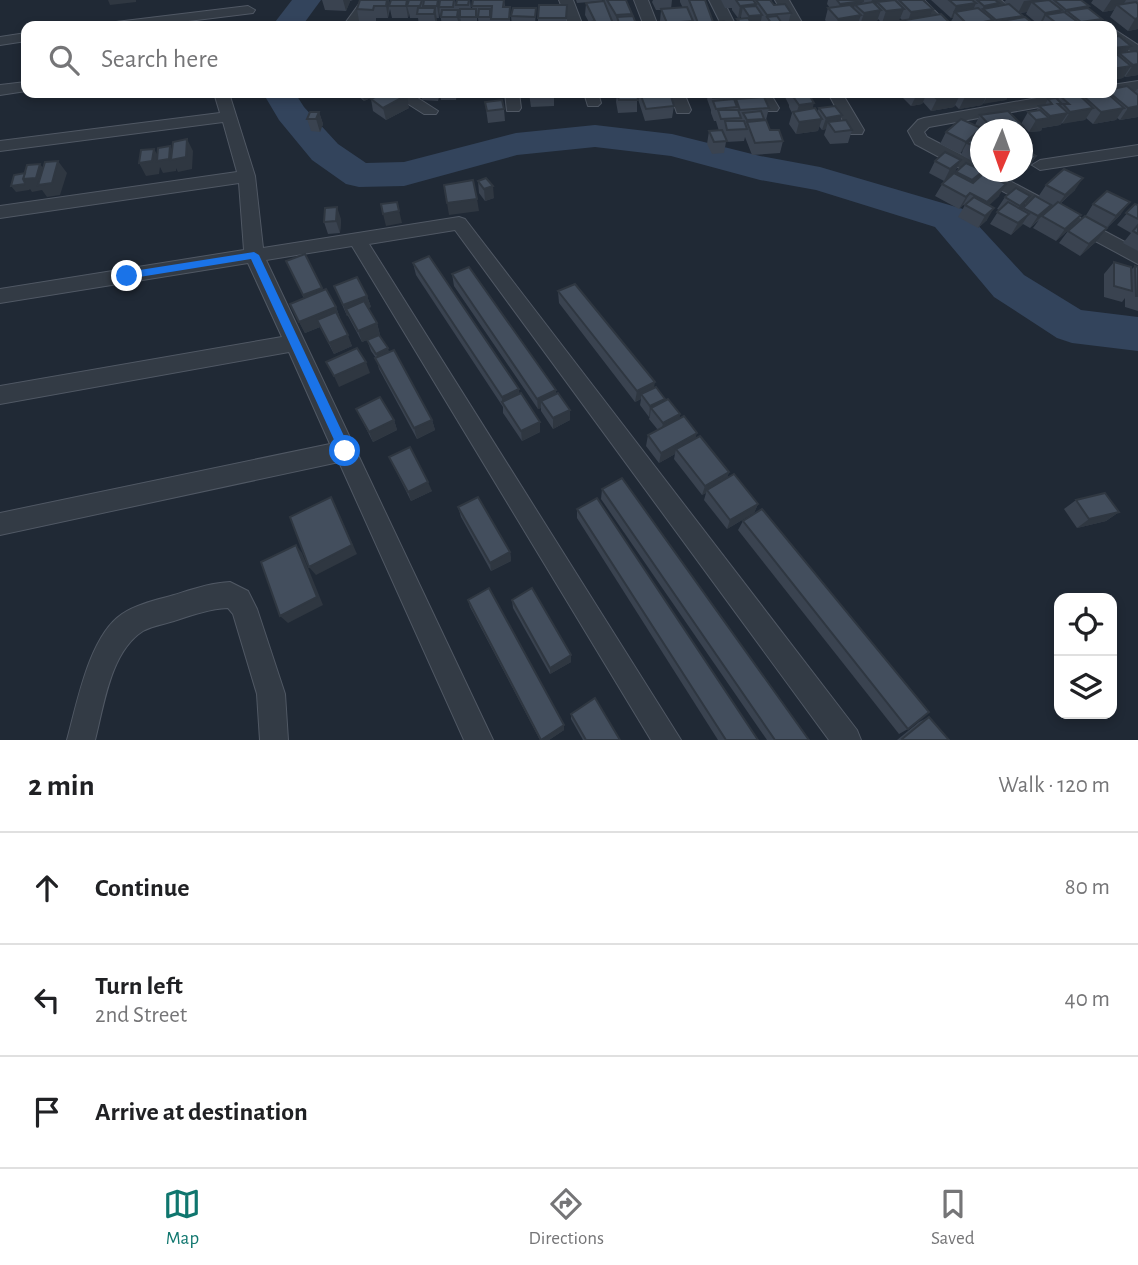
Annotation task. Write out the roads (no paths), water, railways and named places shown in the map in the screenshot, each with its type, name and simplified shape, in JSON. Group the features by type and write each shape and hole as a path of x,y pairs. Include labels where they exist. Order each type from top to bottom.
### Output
{"street":[{"path":"566,0 574,21"},
{"path":"641,0 649,21"},
{"path":"716,0 726,21"},
{"path":"782,0 794,21"},
{"path":"916,0 938,21"},
{"path":"993,0 1018,21"},
{"path":"355,21 373,1"},
{"path":"148,21 252,5"},
{"path":"241,21 252,5"},
{"path":"1117,35 1138,35"},
{"path":"1117,36 1138,52"},
{"path":"0,41 21,38"},
{"path":"1117,88 1138,86"},
{"path":"0,90 21,87"},
{"path":"224,98 247,176 254,255 479,740"},
{"path":"408,98 430,111"},
{"path":"679,98 683,110"},
{"path":"766,98 771,108"},
{"path":"838,98 856,130"},
{"path":"1018,98 924,123 916,131 921,140 1138,257"},
{"path":"0,146 230,116"},
{"path":"1040,165 1138,150"},
{"path":"0,212 247,176"},
{"path":"0,296 459,223 847,740"},
{"path":"358,241 667,740"},
{"path":"0,394 295,343"},
{"path":"0,524 345,451"},
{"path":"81,740 108,655 126,627 137,620 198,600 230,595 239,600 244,609 271,694 274,740"}],"waterway":[{"path":"291,21 307,0"},
{"path":"282,98 291,113 325,152 359,175 404,174 516,144 595,136 672,145 760,168 820,179 949,218 1009,286 1072,326 1138,334"}]}
